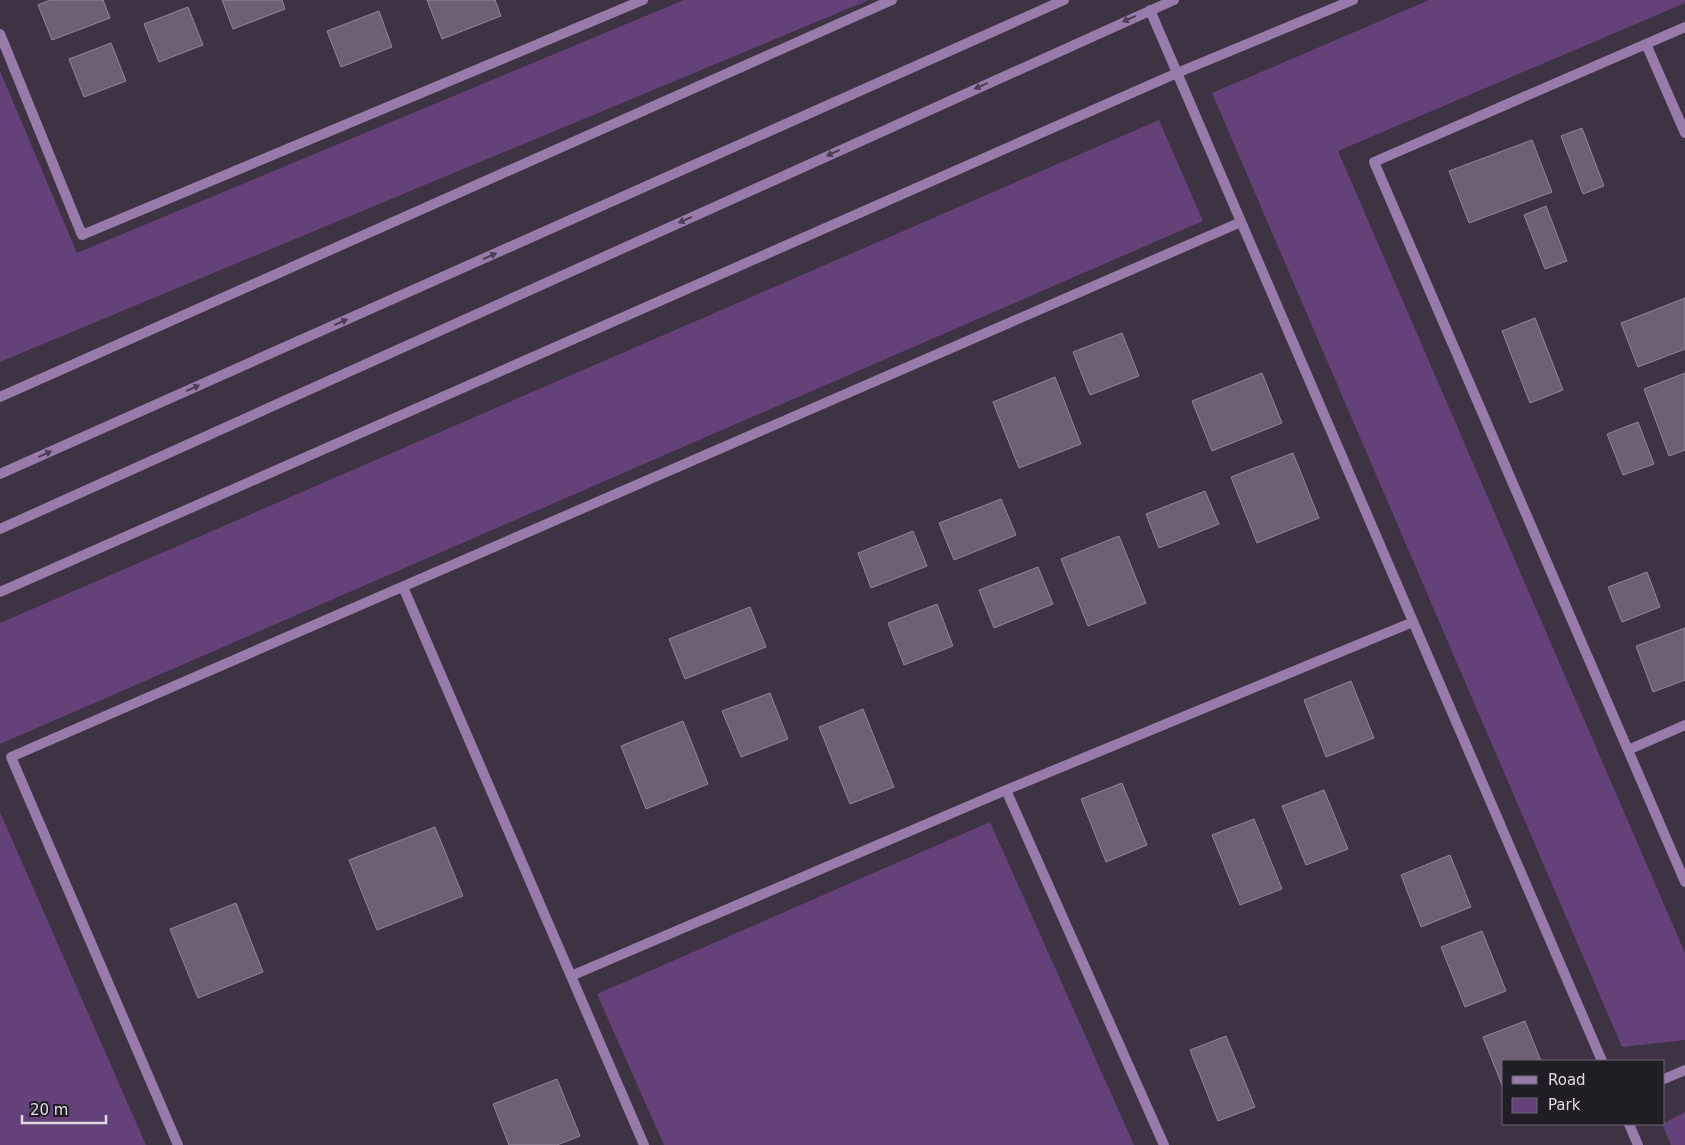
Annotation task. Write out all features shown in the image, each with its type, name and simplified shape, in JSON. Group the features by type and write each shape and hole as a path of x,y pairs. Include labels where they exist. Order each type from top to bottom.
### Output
{"street":[{"path":"0,34 82,235 643,0"},
{"path":"0,397 892,0"},
{"path":"0,474 1062,0"},
{"path":"0,529 1174,0"},
{"path":"0,592 1177,73 1353,0"},
{"path":"1150,10 1602,1060"},
{"path":"1685,27 1374,162 1685,882"},
{"path":"1646,44 1685,133"},
{"path":"178,1145 11,757 1241,222"},
{"path":"403,586 644,1145"},
{"path":"571,976 1006,790 1413,622"},
{"path":"1628,750 1685,725"},
{"path":"1006,790 1164,1145"},
{"path":"1665,1079 1685,1070"},
{"path":"1629,1125 1638,1145"}],"green space":[{"path":"684,0 869,0 0,362 0,71 77,253"},
{"path":"1429,0 1685,0 1685,3 1338,151 1685,953 1685,1040 1622,1047 1212,93"},
{"path":"1159,120 1203,221 0,744 0,623"},
{"path":"0,812 146,1145 0,1145"},
{"path":"990,822 1134,1145 664,1145 597,994"},
{"path":"1685,1112 1685,1145 1671,1145 1662,1125 1665,1125 1665,1122"}],"building":[{"path":"50,0 103,0 110,18 52,40 38,5"},
{"path":"222,0 282,0 285,9 233,29"},
{"path":"427,0 495,0 501,16 442,39"},
{"path":"188,7 203,45 159,62 144,24"},
{"path":"379,11 392,47 341,67 327,31"},
{"path":"111,43 126,81 84,97 69,59"},
{"path":"1582,128 1604,186 1583,194 1561,136"},
{"path":"1532,140 1552,192 1469,223 1449,171"},
{"path":"1546,206 1567,261 1545,269 1524,215"},
{"path":"1685,298 1685,349 1638,367 1621,323"},
{"path":"1535,318 1563,390 1530,403 1502,331"},
{"path":"1122,333 1139,376 1090,395 1073,352"},
{"path":"1262,373 1282,423 1212,451 1192,401"},
{"path":"1685,373 1685,450 1669,456 1644,389"},
{"path":"1055,377 1081,444 1019,468 993,402"},
{"path":"1638,422 1654,464 1623,475 1607,434"},
{"path":"1293,453 1319,518 1257,543 1231,477"},
{"path":"1205,491 1219,524 1159,548 1146,514"},
{"path":"1001,499 1016,535 954,560 939,523"},
{"path":"913,531 927,566 871,588 858,553"},
{"path":"1119,536 1146,603 1088,626 1061,559"},
{"path":"1038,567 1053,604 994,628 979,590"},
{"path":"1647,572 1660,607 1622,622 1608,587"},
{"path":"937,604 953,646 904,665 888,623"},
{"path":"750,607 766,647 685,679 669,639"},
{"path":"1685,628 1685,680 1653,692 1636,646"},
{"path":"1351,681 1374,738 1326,757 1304,700"},
{"path":"770,693 788,739 741,757 722,711"},
{"path":"863,709 894,787 850,804 819,727"},
{"path":"683,721 708,784 646,809 621,746"},
{"path":"1122,783 1147,845 1106,862 1081,799"},
{"path":"1324,790 1348,849 1306,865 1282,806"},
{"path":"1254,819 1282,889 1240,905 1212,835"},
{"path":"435,827 463,896 377,930 349,860"},
{"path":"1450,855 1471,907 1421,927 1401,875"},
{"path":"236,903 263,972 198,998 170,929"},
{"path":"1482,931 1506,991 1465,1007 1441,947"},
{"path":"1525,1021 1541,1060 1502,1060 1502,1085 1483,1037"},
{"path":"1226,1036 1255,1107 1218,1121 1190,1050"},
{"path":"557,1079 580,1136 557,1145 509,1145 493,1104"}]}
